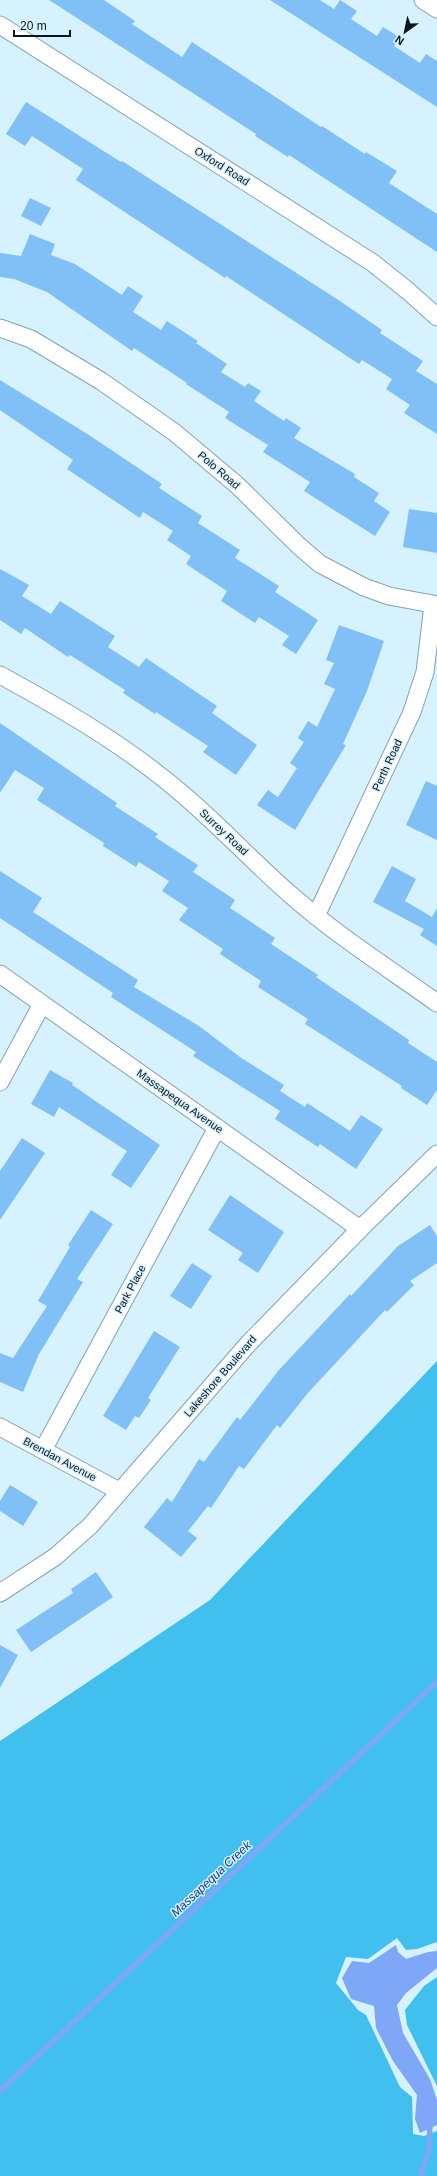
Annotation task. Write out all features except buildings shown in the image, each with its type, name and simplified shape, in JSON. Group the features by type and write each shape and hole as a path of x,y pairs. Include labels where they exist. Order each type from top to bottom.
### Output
{"street":[{"path":"423,0 437,9"},
{"name":"Oxford Road","path":"0,25 373,263 437,317"},
{"name":"Polo Road","path":"0,328 38,343 101,382 174,432 237,485 299,546 320,564 364,587 389,596 435,605"},
{"name":"Perth Road","path":"316,916 412,712 425,672 435,605"},
{"name":"Surrey Road","path":"0,675 94,729 162,777 316,916 437,1003"},
{"name":"Massapequa Avenue","path":"0,974 360,1229"},
{"path":"0,1082 42,1004"},
{"name":"Park Place","path":"44,1450 217,1128"},
{"name":"Lakeshore Boulevard","path":"0,1594 70,1545 90,1526 248,1344 360,1229 437,1154"},
{"name":"Brendan Avenue","path":"0,1427 120,1491"}],"shaded area":[{"path":"437,1361 437,1942 417,1949 406,1950 397,1938 368,1959 346,1957 336,1983 358,2010 366,2015 400,2087 412,2097 413,2134 424,2136 437,2131 437,2176 0,2176 0,1741 210,1600"},
{"path":"396,1945 398,1952 406,1959 428,1952 437,1951 437,1968 406,1993 397,2005 403,2033 430,2079 437,2100 437,2125 420,2133 415,2119 417,2095 393,2061 376,2028 374,2006 351,1999 342,1978 352,1961 369,1963"},
{"path":"437,1977 437,2086 407,2025 405,2010 424,1986"}],"waterway":[{"name":"Massapequa Creek","path":"0,2091 437,1682"},
{"path":"423,2176 421,2172 429,2152 430,2122"}]}
